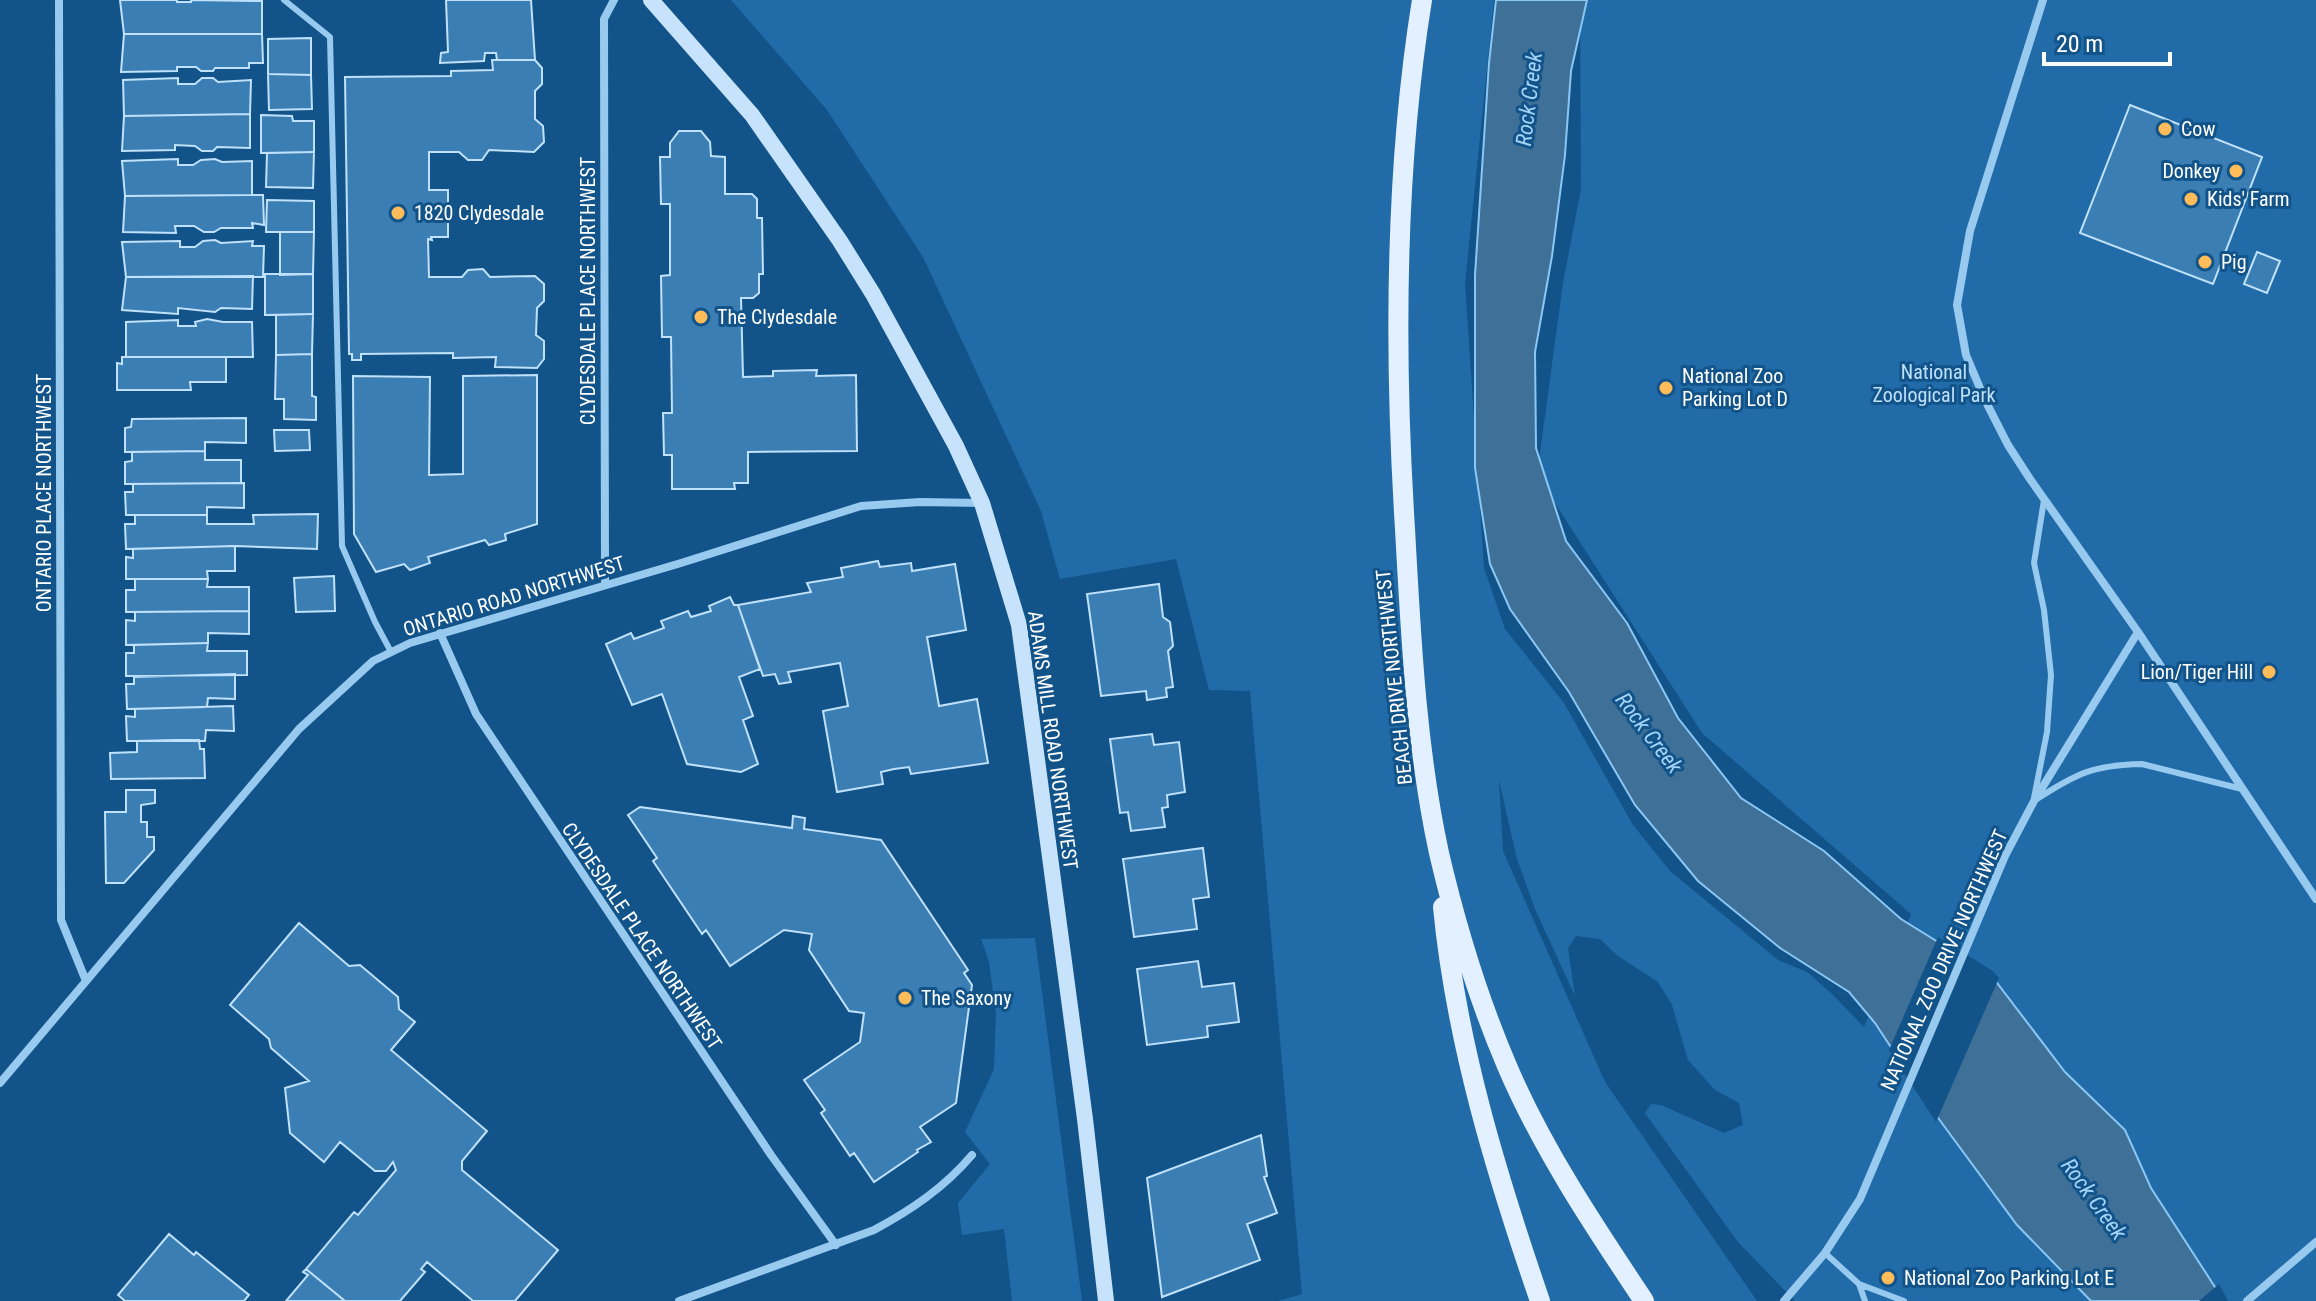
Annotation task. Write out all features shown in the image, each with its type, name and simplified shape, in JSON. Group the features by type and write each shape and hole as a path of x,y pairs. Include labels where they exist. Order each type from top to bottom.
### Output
{"main road":[{"name":"BEACH DRIVE NORTHWEST","path":"1422,0 1403,181 1399,408 1417,706 1439,851 1468,961 1508,1067 1539,1132 1577,1199 1644,1301"},
{"path":"1439,851 1446,937 1465,1050 1508,1203 1540,1301"}],"street":[{"name":"ONTARIO PLACE NORTHWEST","path":"59,0 61,920 86,981"},
{"name":"CLYDESDALE PLACE NORTHWEST","path":"605,585 604,19 614,0"},
{"name":"ADAMS MILL ROAD NORTHWEST","path":"651,0 752,115 812,198 895,333 956,446 982,503 1019,625 1083,1103 1106,1301"},
{"path":"2043,0 1970,231 1957,305 1966,355 2008,445 2138,632 2316,899"},
{"name":"ONTARIO ROAD NORTHWEST","path":"0,1083 299,729 354,676 390,650 861,506 920,502 982,503"},
{"name":"NATIONAL ZOO DRIVE NORTHWEST","path":"1784,1301 1825,1253 1860,1199 2005,856 2034,801 2138,632"},
{"name":"CLYDESDALE PLACE NORTHWEST","path":"440,633 476,714 762,1142 836,1245"},
{"path":"679,1301 836,1245 904,1214 943,1185 972,1155"},
{"path":"2247,1301 2316,1242"}],"lane":[{"path":"284,0 330,37 342,546 390,650"},
{"path":"2034,801 2047,732 2051,675 2044,610 2034,563 2045,500"},
{"path":"2034,801 2072,776 2103,766 2128,764 2142,764 2243,789"},
{"path":"1825,1253 1859,1284 1904,1301"},
{"path":"1859,1284 1865,1301"}],"green space":[{"name":"National Zoological Park","path":"731,0 1494,0 1465,284 1484,568 1505,629 1564,703 1633,825 1670,871 1778,960 1807,972 1864,1027 1911,914 1702,733 1537,475 1563,283 1581,189 1580,0 2316,0 2316,1301 1795,1301 1738,1242 1645,1113 1651,1104 1661,1105 1724,1133 1743,1125 1739,1103 1715,1090 1688,1060 1672,1005 1658,982 1618,956 1600,939 1576,936 1568,948 1575,996 1535,909 1517,859 1499,780 1503,851 1605,1082 1757,1301 1279,1301 1302,1294 1250,691 1209,690 1176,559 1060,579 1041,511 923,257 827,110"},
{"path":"1035,938 1082,1301 1012,1301 1004,1229 962,1235 958,1203 990,1164 965,1132 994,1069 996,1014 989,962 981,939"}],"water":[{"name":"Rock Creek","path":"1496,0 1587,0 1571,71 1565,155 1535,352 1536,448 1566,541 1627,623 1678,718 1741,798 1824,851 1901,919 1991,975 2065,1072 2125,1130 2151,1188 2224,1301 2091,1301 2017,1225 1933,1111 1875,1023 1849,992 1780,948 1698,881 1635,805 1569,692 1510,609 1490,564 1475,468 1475,275"}],"pier":[{"path":"1938,937 1993,971 1999,978 1936,1122 1889,1050"},
{"path":"2219,1284 2228,1301 2199,1301"}],"building":[{"path":"120,0 262,1 262,34 124,34"},
{"path":"446,0 531,0 535,60 497,60 496,53 485,53 484,61 440,63 441,53 448,52"},
{"path":"124,34 262,34 263,63 249,63 249,68 215,68 213,71 177,67 177,71 121,72"},
{"path":"311,38 311,75 268,74 268,39"},
{"name":"1820 Clydesdale","path":"492,60 535,60 542,68 542,84 535,91 535,119 543,126 544,142 534,152 489,150 482,160 468,160 459,152 429,152 429,190 448,190 448,237 428,239 429,277 462,277 468,270 483,269 490,277 535,276 544,284 544,301 537,308 536,335 544,341 544,359 537,368 495,367 496,357 453,358 453,353 361,354 361,360 352,360 352,354 349,354 345,77 451,76 451,71 493,70"},
{"path":"268,74 311,75 312,109 269,110"},
{"path":"178,78 178,84 195,84 202,78 213,78 218,82 251,80 250,114 124,116 123,80"},
{"path":"2130,105 2262,157 2213,284 2080,233"},
{"path":"250,114 250,148 217,147 213,151 202,151 195,146 175,145 175,150 122,151 124,116"},
{"path":"261,115 292,116 293,121 314,121 314,152 261,153"},
{"name":"The Clydesdale","path":"679,131 701,131 710,142 711,156 725,157 725,194 752,194 757,199 757,218 762,218 763,274 759,274 759,293 753,298 741,298 743,377 773,376 773,371 817,370 816,376 856,375 857,451 748,452 748,483 734,483 735,489 672,489 672,455 664,455 663,413 672,413 671,337 662,337 661,276 670,275 670,204 661,204 660,157 670,157 670,143"},
{"path":"314,152 313,188 266,187 267,153"},
{"path":"178,159 178,165 193,165 201,160 215,159 222,162 252,161 252,195 125,196 122,161"},
{"path":"263,195 264,225 252,223 253,228 221,228 204,232 194,226 175,226 176,233 123,232 125,196"},
{"path":"267,200 314,201 314,232 266,232"},
{"path":"280,232 314,232 313,274 280,275"},
{"path":"180,241 180,247 195,247 203,241 221,243 253,241 252,246 264,246 263,277 126,277 122,242"},
{"path":"2257,252 2280,261 2267,293 2244,284"},
{"path":"265,274 313,274 313,314 265,315"},
{"path":"253,276 252,309 221,308 215,312 178,308 178,314 122,310 126,277"},
{"path":"313,314 312,354 276,355 276,315"},
{"path":"207,319 252,322 253,357 126,357 126,322 178,320 178,326 196,326 195,322"},
{"path":"312,354 312,396 316,397 316,420 284,419 284,399 275,399 276,355"},
{"path":"122,357 226,357 226,382 190,382 191,390 117,390 117,363 122,364"},
{"path":"537,375 537,524 505,534 506,540 489,545 485,540 428,557 430,563 410,570 404,564 376,572 354,534 353,376 430,377 429,475 463,474 463,376"},
{"path":"246,418 246,443 205,442 205,451 125,452 125,428 131,427 132,419"},
{"path":"274,430 309,430 310,450 275,451"},
{"path":"205,451 205,460 241,460 241,483 125,484 125,462 132,461 132,452"},
{"path":"244,483 244,508 207,507 207,515 126,515 125,492 133,492 133,484"},
{"path":"318,514 317,549 235,546 126,549 125,524 135,524 135,515 207,515 207,524 254,524 253,515"},
{"path":"235,546 235,571 207,571 208,579 126,579 126,557 133,558 133,549"},
{"path":"878,561 880,567 911,563 912,571 955,564 966,630 927,637 939,706 977,699 988,763 911,774 909,767 894,769 881,772 883,784 837,792 823,711 848,706 840,663 788,672 791,682 779,684 775,674 763,676 738,605 811,592 807,583 843,577 841,568"},
{"path":"334,576 335,611 296,612 294,578"},
{"path":"135,579 208,579 207,587 249,587 249,611 126,612 126,590 135,590"},
{"path":"1159,584 1163,617 1170,622 1173,646 1168,651 1173,687 1166,688 1167,697 1147,700 1146,691 1101,696 1087,594"},
{"path":"730,597 734,605 738,605 760,669 739,677 753,716 743,720 758,764 741,772 687,764 662,694 632,705 606,644 631,633 634,639 664,628 661,621 688,611 691,617 711,611 709,606"},
{"path":"249,611 249,634 208,633 208,643 126,645 126,620 135,621 135,612"},
{"path":"208,643 207,651 247,651 247,675 126,676 126,653 134,653 134,645"},
{"path":"235,674 235,699 208,698 207,707 127,709 126,684 134,684 134,677"},
{"path":"233,706 234,731 206,730 205,741 127,741 126,716 135,717 135,709"},
{"path":"1152,734 1154,745 1179,742 1185,792 1167,795 1168,807 1162,808 1165,827 1131,831 1128,812 1120,813 1110,739"},
{"path":"199,740 200,749 204,749 205,778 111,779 110,753 137,752 137,741"},
{"path":"126,790 155,790 155,803 141,805 141,822 147,822 147,837 154,837 154,850 124,883 106,883 105,812 126,812"},
{"name":"The Saxony","path":"640,807 792,828 793,816 805,818 804,829 881,840 968,970 964,973 972,985 956,1103 920,1127 931,1142 874,1182 854,1153 850,1156 821,1113 825,1110 804,1080 860,1042 864,1013 849,1011 809,950 812,934 784,930 730,966 706,930 702,934 653,861 657,858 628,815"},
{"path":"1203,848 1209,897 1193,899 1197,929 1134,937 1123,859"},
{"path":"299,923 349,966 360,965 398,997 399,1009 415,1022 391,1050 487,1131 462,1161 462,1170 558,1250 515,1301 473,1301 427,1262 421,1269 425,1272 400,1301 345,1301 306,1269 354,1212 358,1215 396,1170 393,1162 386,1171 375,1171 340,1142 324,1162 290,1133 285,1088 309,1081 271,1048 269,1039 230,1005"},
{"path":"1198,961 1202,987 1234,983 1239,1022 1207,1026 1208,1037 1147,1045 1137,969"},
{"path":"1261,1135 1267,1176 1264,1177 1277,1213 1247,1224 1260,1260 1162,1297 1147,1178"},
{"path":"169,1234 249,1295 244,1301 125,1301 118,1295"},
{"path":"306,1269 345,1301 286,1301 308,1275 303,1272"}],"place":[{"name":"Cow","path":"2165,129"},
{"name":"Donkey","path":"2236,171"},
{"name":"Kids' Farm","path":"2191,199"},
{"name":"1820 Clydesdale","path":"398,213"},
{"name":"Pig","path":"2205,262"},
{"name":"The Clydesdale","path":"701,317"},
{"name":"National Zoo Parking Lot D","path":"1666,388"},
{"name":"Lion/Tiger Hill","path":"2269,672"},
{"name":"The Saxony","path":"905,998"},
{"name":"National Zoo Parking Lot E","path":"1888,1278"}]}
